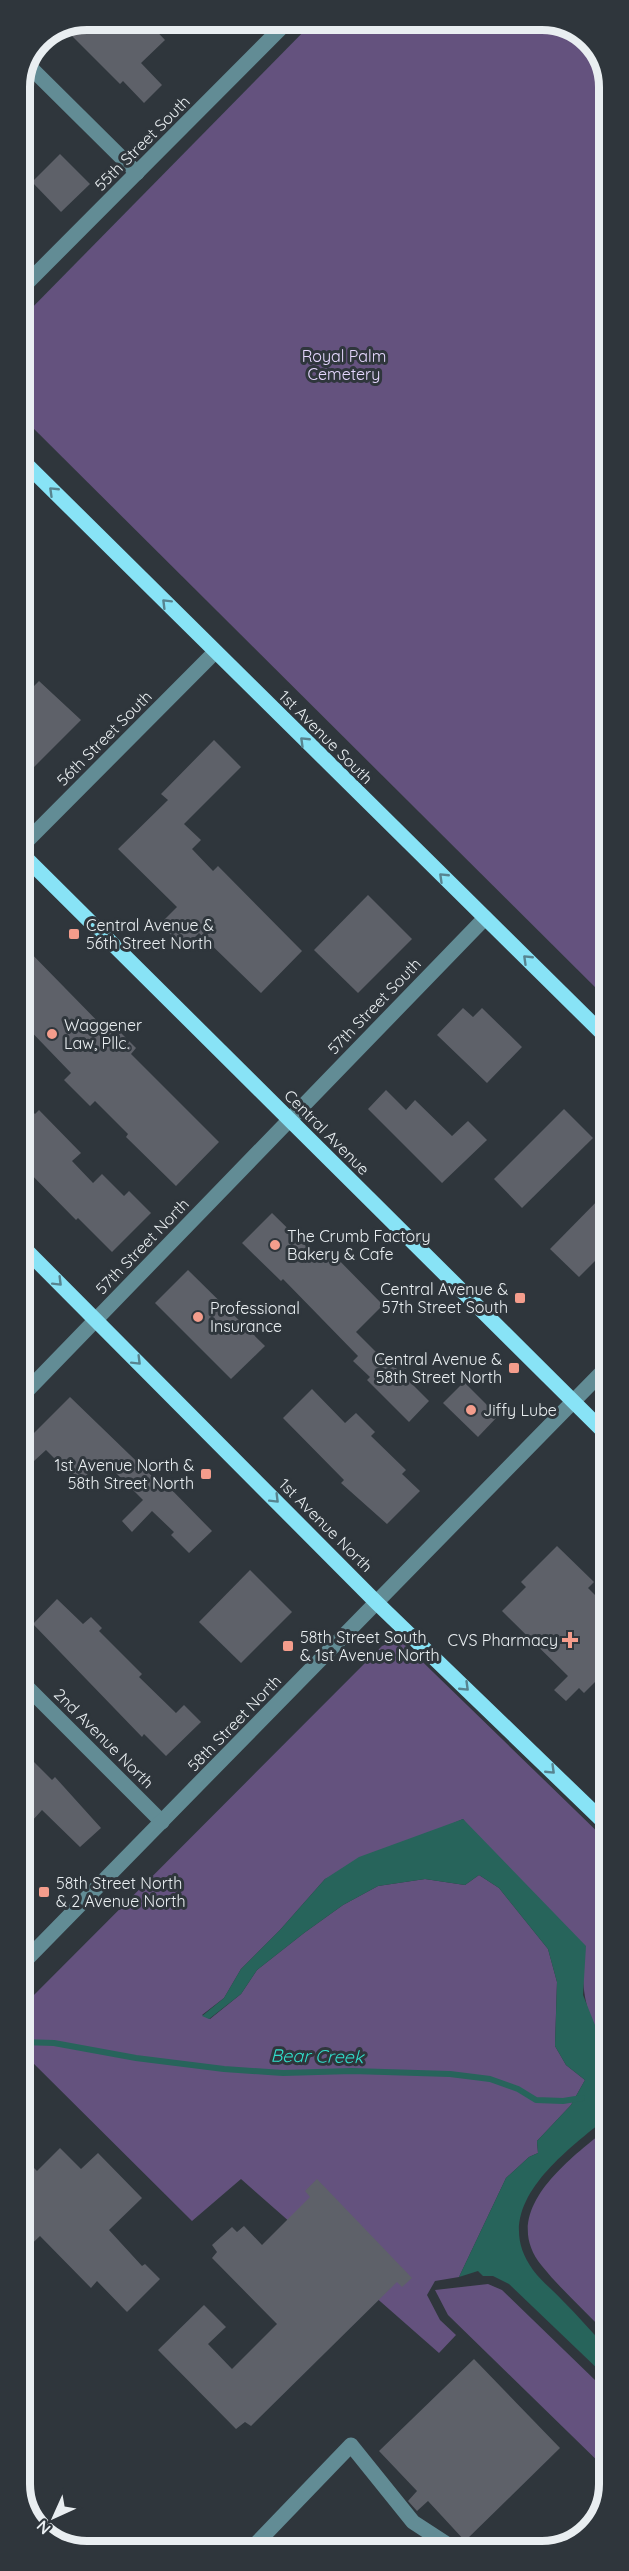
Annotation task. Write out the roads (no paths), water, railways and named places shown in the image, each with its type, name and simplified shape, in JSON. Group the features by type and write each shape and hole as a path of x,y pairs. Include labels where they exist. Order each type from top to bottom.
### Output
{"main road":[{"name":"1st Avenue South","path":"30,468 214,653 599,1030"},
{"name":"Central Avenue","path":"30,860 599,1427"},
{"name":"1st Avenue North","path":"30,1254 378,1603 599,1817"}],"street":[{"name":"55th Street South","path":"30,280 279,30"},
{"path":"33,70 137,172"},
{"name":"56th Street South","path":"30,840 214,653"},
{"name":"57th Street South","path":"290,1120 485,918"},
{"name":"57th Street North","path":"30,1388 290,1120"},
{"name":"58th Street North","path":"30,1956 599,1375"},
{"name":"2nd Avenue North","path":"30,1690 162,1822"},
{"path":"259,2541 351,2445 413,2522 442,2541"}],"waterway":[{"name":"Bear Creek","path":"30,2042 54,2043 136,2058 224,2069 283,2073 352,2071 450,2074 490,2079 518,2089 536,2100 563,2101 582,2098"}],"place":[{"name":"Central Avenue & 56th Street North","path":"74,934"},
{"name":"Waggener Law, Pllc.","path":"52,1034"},
{"name":"The Crumb Factory Bakery & Cafe","path":"275,1245"},
{"name":"Central Avenue & 57th Street South","path":"520,1298"},
{"name":"Professional Insurance","path":"198,1317"},
{"name":"Central Avenue & 58th Street North","path":"514,1368"},
{"name":"Jiffy Lube","path":"471,1410"},
{"name":"1st Avenue North & 58th Street North","path":"206,1474"},
{"name":"CVS Pharmacy","path":"570,1640"},
{"name":"58th Street South & 1st Avenue North","path":"288,1646"},
{"name":"58th Street North & 2 Avenue North","path":"44,1892"}],"park label":[{"name":"Royal Palm Cemetery","path":"344,365"}]}
